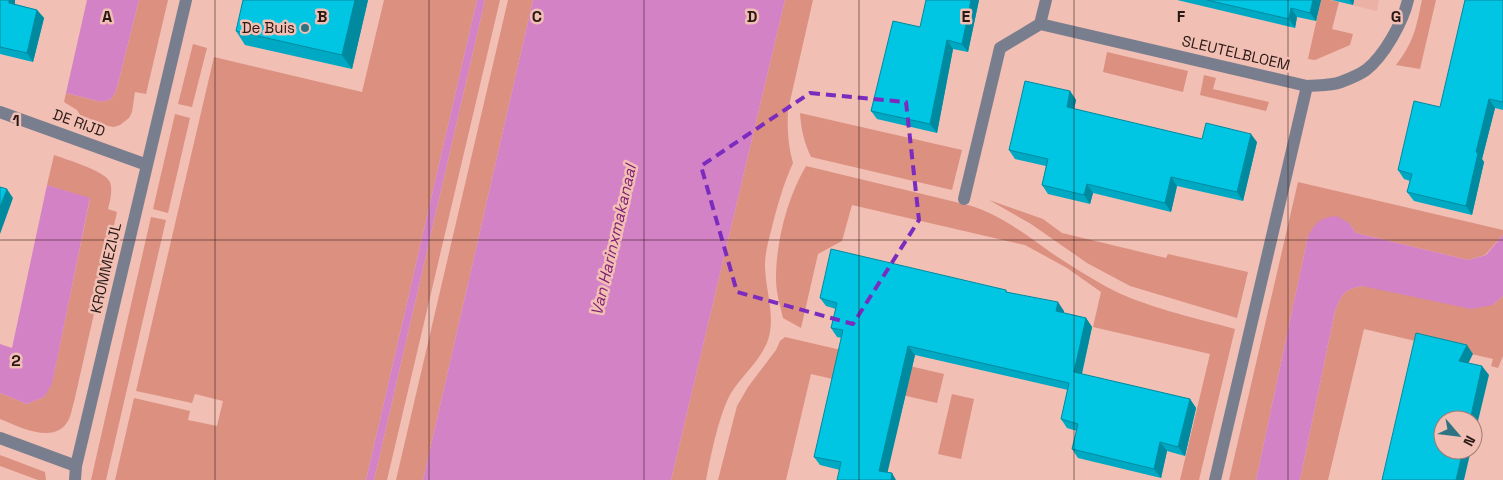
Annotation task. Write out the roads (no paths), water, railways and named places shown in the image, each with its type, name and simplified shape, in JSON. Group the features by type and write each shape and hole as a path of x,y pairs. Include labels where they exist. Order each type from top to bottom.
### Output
{"street":[{"name":"KROMMEZIJL","path":"75,480 76,466 186,0"},
{"path":"964,199 1000,48 1040,24 1046,0"},
{"name":"SLEUTELBLOEM","path":"1040,24 1307,86 1331,85 1343,82 1366,69 1384,50 1396,29 1408,0"},
{"path":"1215,480 1307,86"},
{"name":"DE RIJD","path":"0,112 147,165"},
{"path":"0,438 76,466"}],"water":[{"path":"87,0 139,0 116,91 111,99 102,102 66,93"},
{"path":"477,0 485,0 374,480 366,480"},
{"name":"Van Harinxmakanaal","path":"533,0 785,0 671,480 423,480"},
{"path":"47,185 90,198 52,384 44,397 27,404 0,393 0,344 12,348"},
{"path":"1336,216 1349,223 1356,233 1468,260 1486,255 1503,235 1503,296 1493,305 1471,309 1362,286 1344,293 1335,311 1300,480 1256,480 1308,236 1319,222"}],"place":[{"name":"De Buis","path":"305,28"}]}
